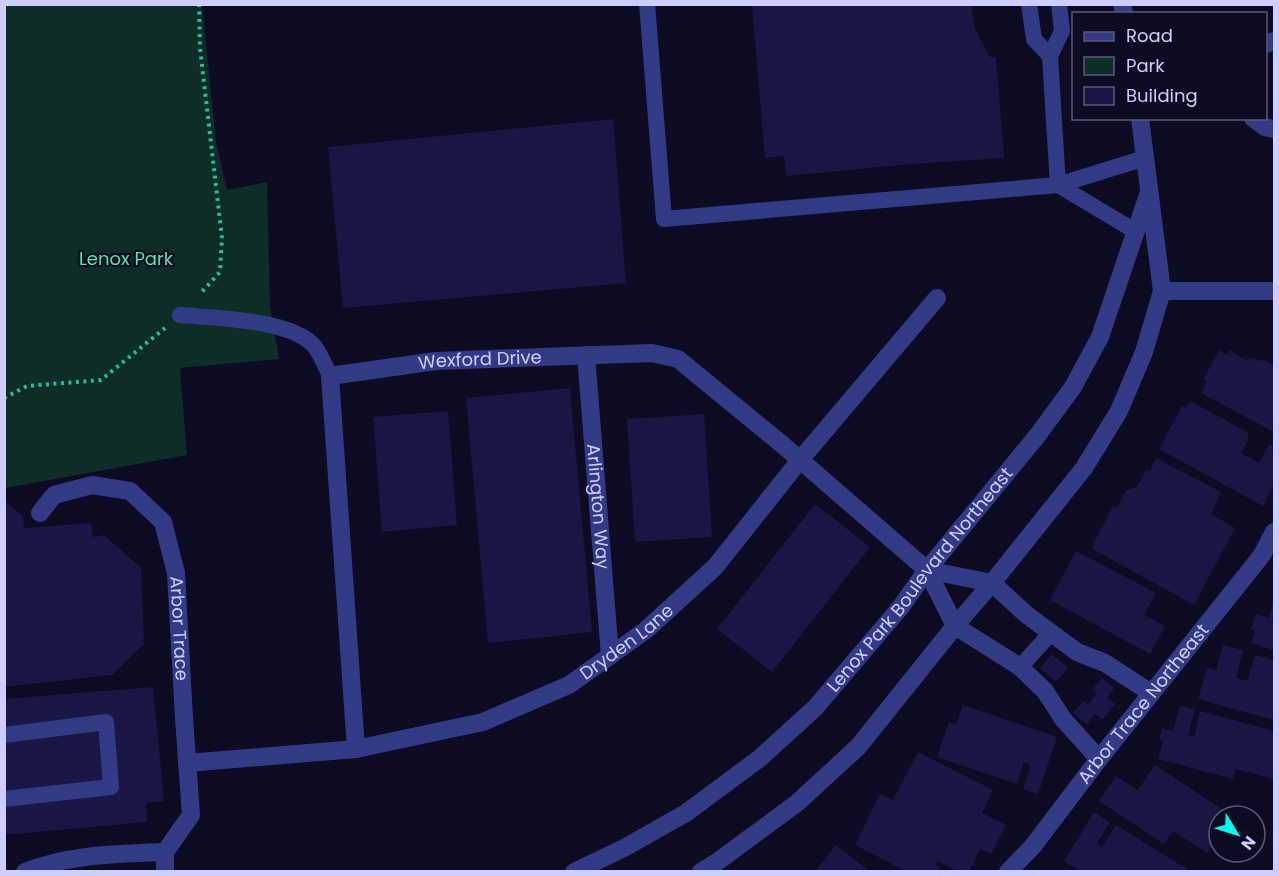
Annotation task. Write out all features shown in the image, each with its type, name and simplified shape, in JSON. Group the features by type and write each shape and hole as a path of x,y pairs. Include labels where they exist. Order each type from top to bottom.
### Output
{"street":[{"name":"Lenox Park Boulevard Northeast","path":"700,872 797,803 858,747 1084,468 1119,411 1144,352 1162,291 1140,120"},
{"path":"1256,120 1275,129"},
{"name":"Lenox Park Boulevard Northeast","path":"574,872 624,848 686,813 760,759 815,708 900,608 927,570 1037,436 1072,387 1100,337 1149,191"},
{"path":"1162,291 1275,291"},
{"name":"Dryden Lane","path":"187,763 356,749 483,722 569,685 646,630 715,567 800,460 937,298"},
{"name":"Wexford Drive","path":"330,376 435,361 652,353 678,359 800,460 927,570"},
{"name":"Arlington Way","path":"586,355 610,656"},
{"path":"330,376 356,749"},
{"name":"Arbor Trace","path":"40,513 54,495 92,485 130,491 163,522 176,573 191,814 165,852"},
{"name":"Arbor Trace Northeast","path":"1008,872 1033,846 1099,759 1262,555 1275,532"},
{"path":"927,570 992,583 1027,615 1077,652 1105,663 1151,693"},
{"path":"927,570 955,626 1020,667 1045,691 1064,719 1099,759"},
{"path":"24,872 96,855 165,852 165,872"}],"lane":[{"path":"647,4 664,219 1058,185 1145,158"},
{"path":"1029,4 1034,39 1050,56"},
{"path":"1058,185 1050,56 1062,31 1059,4"},
{"path":"1058,185 1136,231"},
{"path":"180,315 240,320 286,328 314,346 330,376"},
{"path":"1020,667 1051,633"},
{"path":"4,735 106,722 111,787 4,799"}],"path":[{"path":"4,398 27,386 101,380 180,315 220,272 222,238 200,48 199,4"}],"green space":[{"name":"Lenox Park","path":"5,5 202,5 216,142 227,190 267,182 270,306 279,359 180,368 187,455 5,488"}],"building":[{"path":"752,4 971,4 979,37 990,57 996,57 1004,158 786,176 784,156 765,158"},
{"path":"613,119 626,283 343,308 328,147"},
{"path":"1219,350 1227,355 1229,350 1246,360 1252,358 1264,360 1274,366 1274,432 1201,393 1207,381 1203,380"},
{"path":"570,388 592,632 488,643 466,398"},
{"path":"1190,401 1249,433 1247,438 1249,439 1241,453 1259,463 1269,444 1274,447 1274,485 1263,506 1159,449 1182,406 1186,408"},
{"path":"448,411 457,525 382,532 373,417"},
{"path":"704,414 712,537 635,542 627,419"},
{"path":"1156,458 1221,492 1211,514 1235,528 1194,605 1091,548 1113,506 1117,508 1126,490 1137,487 1146,470 1150,471"},
{"path":"4,500 23,516 24,528 91,523 93,537 104,535 141,568 144,644 112,675 4,687"},
{"path":"815,504 870,547 772,672 717,629"},
{"path":"1076,551 1156,593 1144,615 1165,626 1150,654 1050,600"},
{"path":"1274,600 1274,650 1251,643 1255,630 1251,629 1256,614 1269,618"},
{"path":"1223,645 1243,650 1236,678 1247,681 1255,655 1274,660 1274,720 1198,699 1207,668 1216,670"},
{"path":"1052,654 1068,668 1056,682 1040,668"},
{"path":"1102,678 1114,688 1107,698 1115,704 1102,720 1095,714 1087,724 1073,713 1083,701 1088,705 1097,693 1092,690"},
{"path":"153,687 164,801 146,803 147,822 4,835 4,699"},
{"path":"963,705 1057,737 1038,794 1023,789 1031,765 1024,762 1017,784 937,757 949,722 956,725"},
{"path":"1180,706 1195,709 1188,736 1194,737 1200,711 1274,731 1274,779 1236,769 1233,779 1158,759 1163,741 1159,740 1162,728 1173,731"},
{"path":"918,752 993,790 982,813 1006,825 991,854 980,849 969,872 959,872 938,861 935,865 940,867 938,872 908,872 855,845 880,794 893,800"},
{"path":"1155,765 1214,804 1207,804 1207,853 1173,831 1164,844 1099,801 1116,776 1138,790"},
{"path":"1094,812 1110,822 1097,843 1102,847 1116,825 1187,869 1185,872 1082,872 1064,861"},
{"path":"836,845 870,872 815,872"}]}
